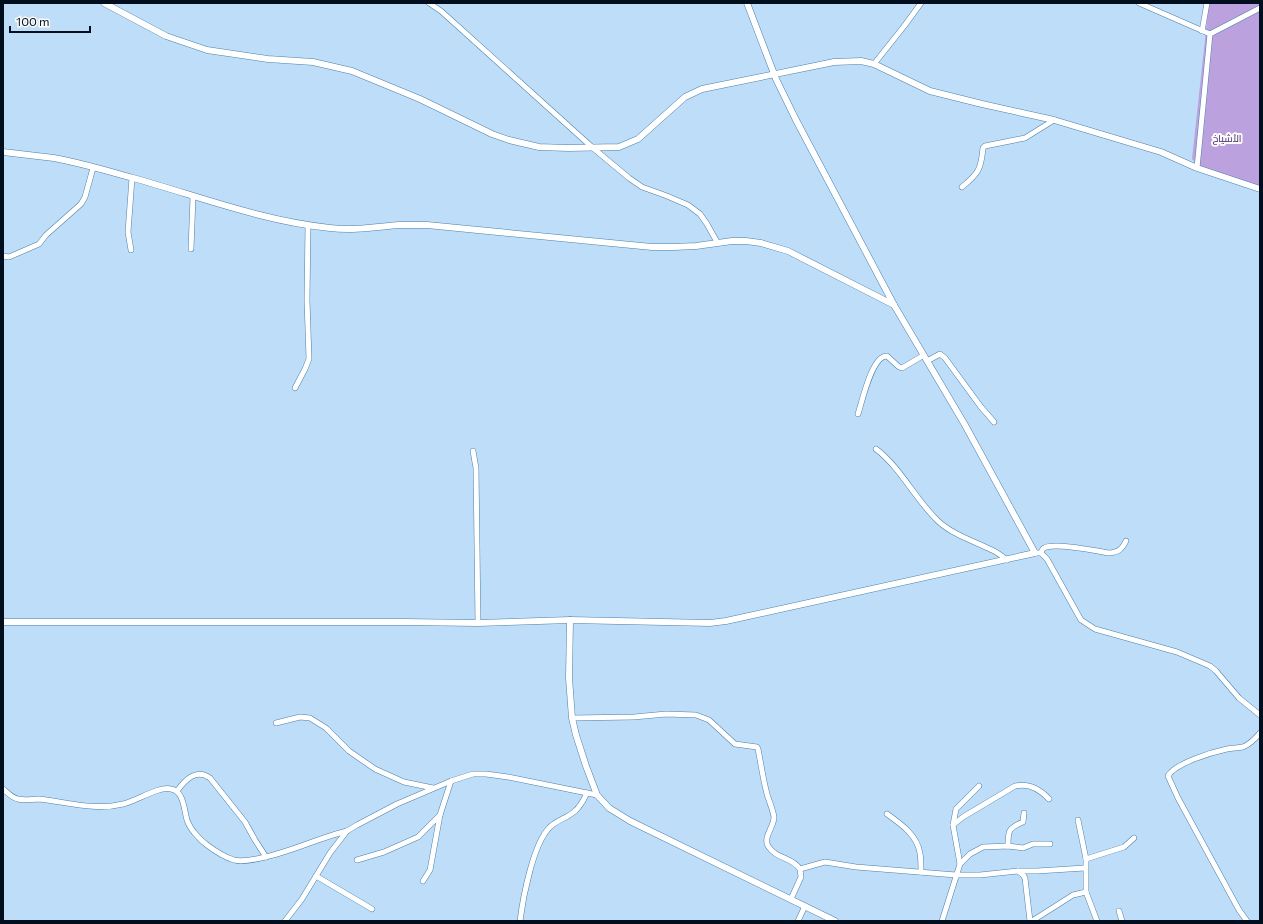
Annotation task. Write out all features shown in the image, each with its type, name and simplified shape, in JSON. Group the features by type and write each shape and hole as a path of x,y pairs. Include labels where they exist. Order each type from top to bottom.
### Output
{"street":[{"path":"104,3 166,36 207,50 268,59 313,62 352,71 420,100 492,134 509,140 539,147 619,147 638,139 685,96 702,89 834,62 860,61 874,64 930,91 1054,120 1161,152 1197,168 1260,189"},
{"path":"429,3 441,11 593,148 629,178 642,187 681,202 700,214 717,242"},
{"path":"747,3 774,75 796,120 894,305 1038,553 1047,559 1081,620 1087,625 1102,631 1177,652 1210,666 1239,698 1260,715"},
{"path":"874,64 906,25 921,3"},
{"path":"1139,3 1210,34 1260,8"},
{"path":"1202,31 1206,3"},
{"path":"1197,168 1210,34"},
{"path":"962,187 978,172 981,167 983,148 985,146 1025,138 1054,120"},
{"path":"3,152 56,159 132,178 244,211 308,225 330,228 354,229 400,225 426,225 652,247 674,247 717,242 746,241 761,243 788,251 894,305"},
{"path":"3,256 9,257 38,245 59,223 77,208 83,201 93,168"},
{"path":"131,250 128,232 132,178"},
{"path":"191,249 193,197"},
{"path":"295,388 309,359 307,300 308,225"},
{"path":"858,414 874,366 881,358 887,356 898,367 902,368 925,358 940,354 945,358 980,407 994,422"},
{"path":"876,448 895,466 921,501 942,524 956,533 993,550 1007,560"},
{"path":"473,451 476,468 478,623"},
{"path":"3,622 478,623 570,620 710,623 726,621 1007,560 1038,553 1046,547 1057,545 1115,553 1120,551 1126,541"},
{"path":"570,620 569,678 572,718 582,755 598,795 609,808 630,821 835,921"},
{"path":"572,718 666,714 696,715 709,720 735,744 757,747 774,819 767,837 767,843 770,850 792,861 800,869 801,878 791,899"},
{"path":"276,723 300,717 310,718 326,728 349,750 375,769 404,782 434,788"},
{"path":"1247,921 1239,910 1181,805 1168,776 1174,768 1225,750 1243,747 1250,743 1260,733"},
{"path":"177,791 184,783 195,775 202,774 210,778 245,822 266,857"},
{"path":"285,921 302,899 330,853 347,831 397,804 451,781 473,774 486,774 598,795"},
{"path":"423,881 430,870 440,815 451,781"},
{"path":"953,825 963,817 1015,786 1020,785 1035,788 1049,798"},
{"path":"960,864 953,825 956,809 979,786"},
{"path":"3,789 11,796 20,800 39,800 101,807 125,804 163,789 173,789 177,791 181,798 186,818 198,836 209,846 232,860 244,861 266,857 289,851 334,834 347,831"},
{"path":"520,921 523,898 538,846 550,827 574,812 588,793"},
{"path":"1008,846 1008,832 1012,827 1023,822 1024,813"},
{"path":"887,814 902,825 913,836 920,852 921,872"},
{"path":"357,860 384,852 418,837 440,815"},
{"path":"1078,820 1086,859 1086,892 1097,921"},
{"path":"1086,859 1124,847 1134,838"},
{"path":"942,921 960,864 976,850 983,847 1008,846 1023,848 1033,844 1050,844"},
{"path":"800,869 825,862 856,867 956,875 980,875 1018,871 1037,872 1085,868"},
{"path":"1018,871 1025,878 1031,921 1073,895 1086,892"},
{"path":"316,876 372,909"},
{"path":"798,921 805,906"},
{"path":"1119,911 1122,921"}],"green space":[{"name":"الأشياخ","path":"1209,3 1260,3 1260,188 1198,165 1192,159"}]}
